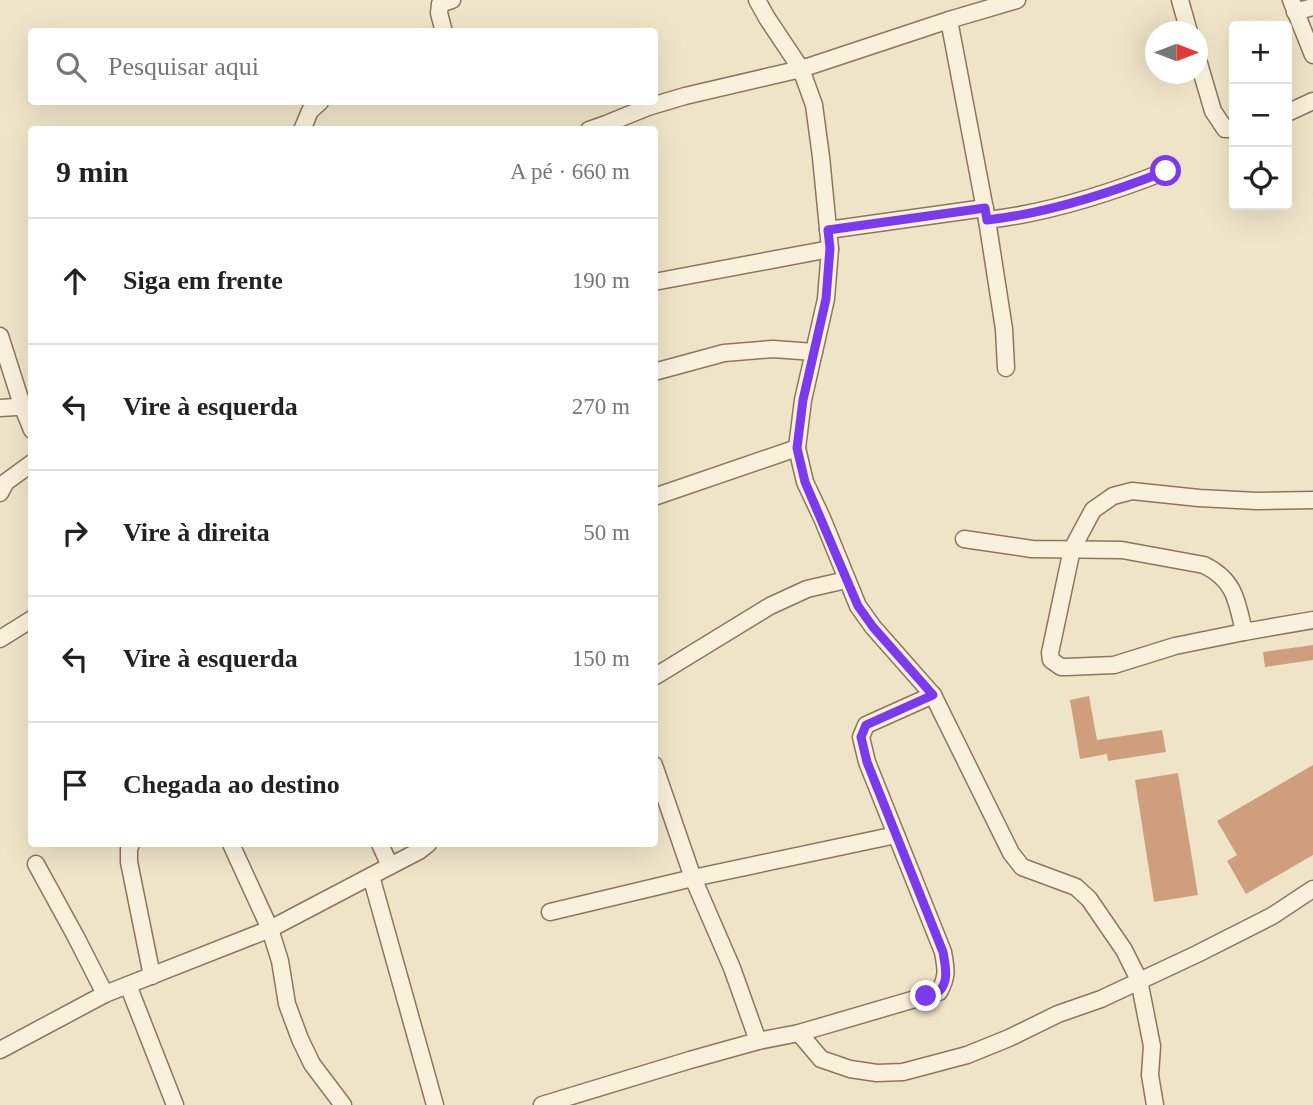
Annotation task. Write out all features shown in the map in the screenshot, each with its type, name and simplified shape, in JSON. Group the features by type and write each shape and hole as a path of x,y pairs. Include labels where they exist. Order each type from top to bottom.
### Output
{"street":[{"path":"443,28 440,4 452,0"},
{"path":"757,0 801,69 814,105 830,248 826,299 803,400 797,448 805,482 858,606 933,695 1011,853 1022,867 1076,887 1089,899 1124,950 1139,980 1152,1046 1150,1075 1155,1105"},
{"path":"658,104 801,69 1017,0"},
{"path":"1180,0 1186,21"},
{"path":"1313,7 1293,6 1313,55"},
{"path":"949,20 986,214 1004,329 1006,368"},
{"path":"1205,84 1213,111 1225,129 1229,129"},
{"path":"1292,111 1313,101"},
{"path":"304,126 310,111 317,105"},
{"path":"599,126 655,105"},
{"path":"828,230 986,214 1019,216 1055,209 1166,171"},
{"path":"658,281 830,248"},
{"path":"0,336 27,407 0,408"},
{"path":"658,371 724,353 773,349 814,352"},
{"path":"658,496 797,448"},
{"path":"0,493 6,482 28,466"},
{"path":"1313,500 1257,501 1132,491 1113,496 1093,510 1072,549 1050,653 1051,660 1061,667 1114,664 1175,646 1313,620"},
{"path":"964,539 1031,549 1122,550 1204,565 1228,582 1237,603 1244,632"},
{"path":"658,675 770,606 807,589 846,580"},
{"path":"0,639 28,622"},
{"path":"542,1105 690,1059 799,1033 939,992 946,981 943,952 867,762 861,737 866,725 933,695"},
{"path":"658,777 693,878 732,968 758,1041"},
{"path":"550,912 693,878 896,835"},
{"path":"130,847 129,862 152,976"},
{"path":"232,847 270,929 280,961 287,1004 300,1039 312,1064 343,1105"},
{"path":"381,847 390,866"},
{"path":"0,1050 105,994 270,929 424,847"},
{"path":"36,864 105,994"},
{"path":"371,876 435,1105"},
{"path":"799,1033 821,1059 850,1069 877,1073 903,1072 967,1055 1058,1014 1101,999 1197,954 1272,916 1313,889"},
{"path":"128,985 175,1105"}],"building":[{"path":"1313,645 1313,660 1265,667 1263,652"},
{"path":"1089,696 1097,740 1162,730 1166,752 1108,761 1107,754 1080,759 1070,700"},
{"path":"1313,765 1313,855 1246,894 1227,861 1237,855 1217,821"},
{"path":"1178,773 1198,895 1154,902 1135,780"}],"route":[{"path":"926,996 939,992 946,981 943,952 877,789 861,737 866,725 933,695 858,606 805,482 797,448 803,400 826,299 830,248 828,230 985,208 987,220 1019,216 1055,209 1166,171"}]}
